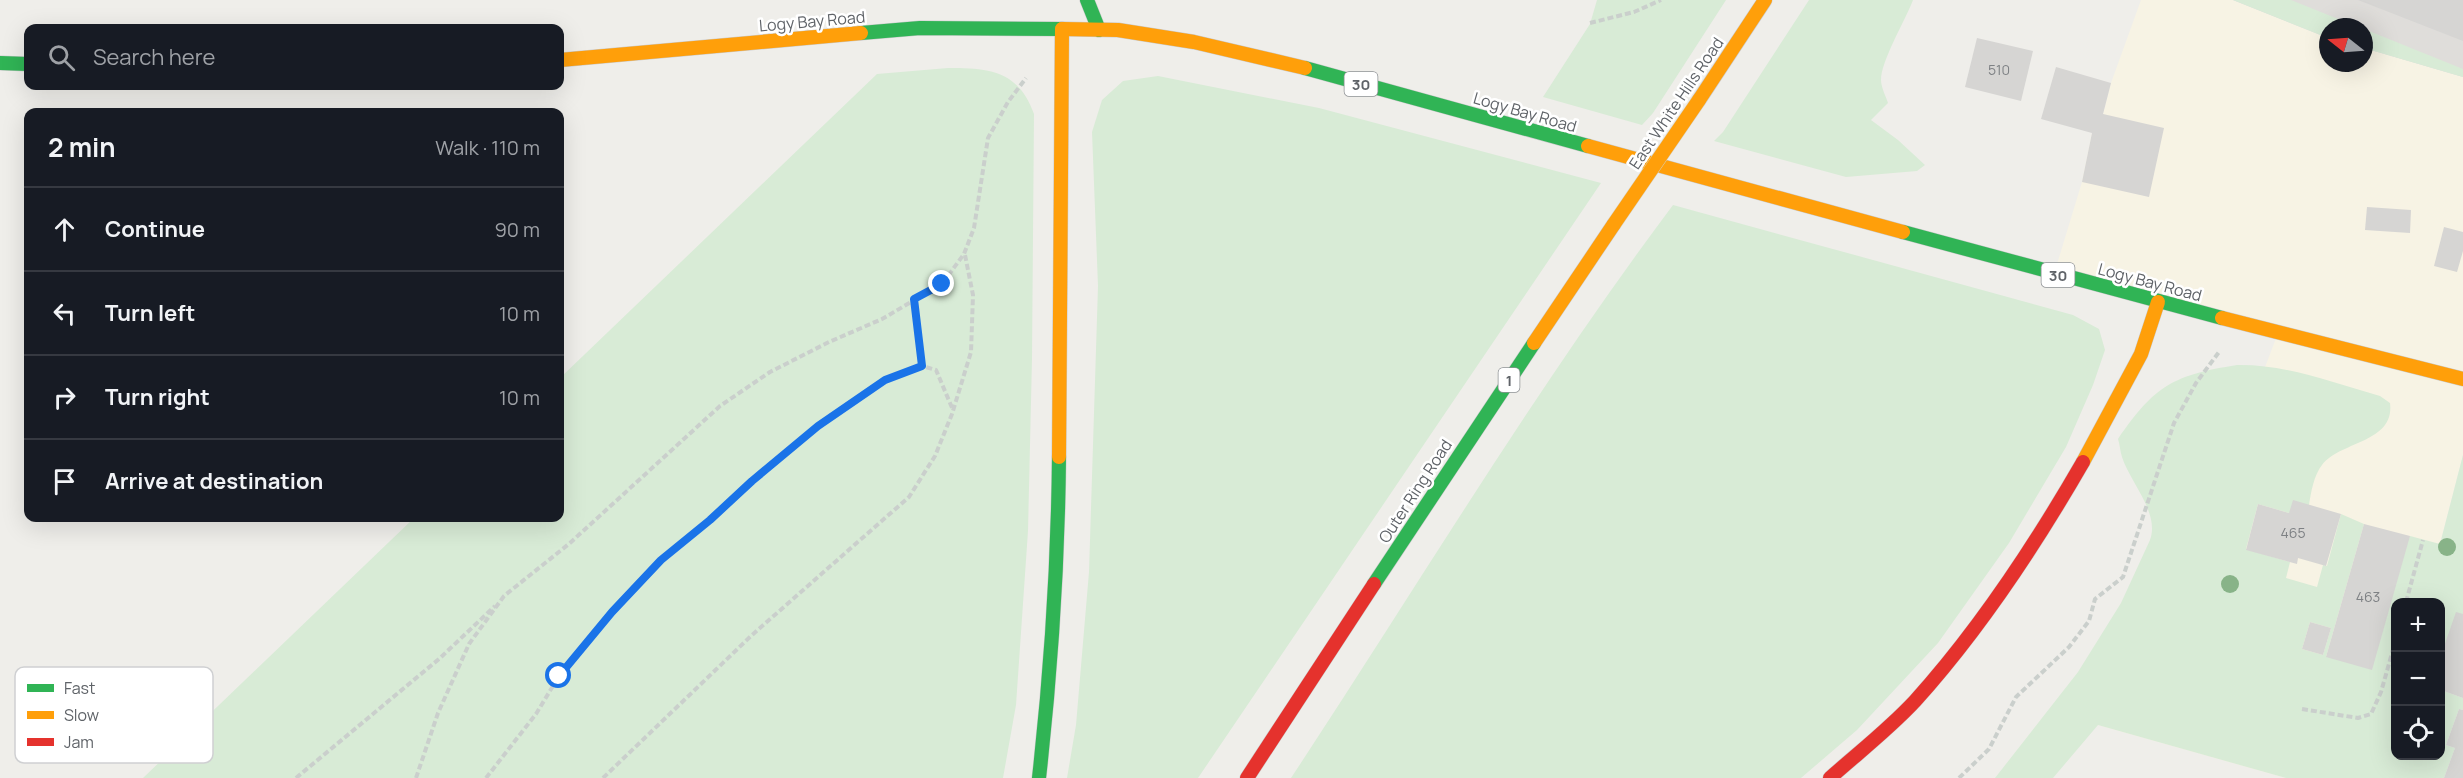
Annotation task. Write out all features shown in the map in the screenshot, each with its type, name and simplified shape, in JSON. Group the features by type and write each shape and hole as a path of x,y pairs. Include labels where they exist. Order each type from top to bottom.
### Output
{"main road":[{"path":"1088,0 1099,30"},
{"name":"East White Hills Road","path":"1614,224 1765,0"},
{"name":"Logy Bay Road","path":"564,60 920,28 1118,30 1194,42 1273,59 2158,302 2463,380"},
{"path":"1039,778 1051,668 1058,529 1062,29"},
{"path":"0,63 24,64"},
{"name":"Outer Ring Road","path":"1247,778 1614,224"},
{"path":"1830,778 1913,703 1958,651 2007,584 2056,509 2103,429 2141,354 2158,302"}],"path":[{"path":"1590,24 1634,12 1661,0"},
{"path":"296,778 439,659 504,596 588,527 720,406 770,372 829,342 882,319 942,284 964,254 974,228 988,138 1008,102 1028,75"},
{"path":"603,778 752,635 909,497 934,456 953,411 972,351 974,295 964,254"},
{"path":"914,299 922,366"},
{"path":"1959,778 1989,749 2016,697 2069,647 2089,621 2095,599 2123,577 2174,423 2196,383 2241,322"},
{"path":"486,778 536,714 559,676 612,612 661,560 818,426 885,380 922,366 936,370 953,411"},
{"path":"2407,598 2423,540"},
{"path":"416,778 438,713 469,644 504,596"},
{"path":"2302,710 2358,718 2371,714 2381,692 2392,652"}],"shaded area":[{"path":"2141,0 2233,0 2319,34 2319,72 2373,72 2373,51 2463,77 2463,455 2426,598 2391,598 2391,729 2379,778 2286,778 2098,725 2173,609 2278,333 2054,274 2082,182 2092,133 2103,114 2111,83"},
{"path":"2233,0 2463,0 2463,77 2373,51 2373,18 2319,18 2319,34"}],"green space":[{"path":"1597,0 1726,0 1653,113 1642,125 1543,97 1590,24"},
{"path":"1809,0 1913,0 1882,72 1881,83 1888,103 1871,120 1898,140 1925,165 1917,171 1846,177 1714,141 1723,132"},
{"path":"2233,0 2291,0 2336,18 2319,18 2319,34"},
{"path":"2373,33 2463,69 2463,77 2373,51"},
{"path":"948,68 989,71 1011,80 1020,88 1034,114 1028,531 1016,705 1003,778 143,778 159,763 213,763 213,711 410,522 564,522 564,374 877,74"},
{"path":"1158,76 1319,108 1601,183 1198,778 1067,778 1076,725 1089,572 1098,286 1092,132 1102,100 1123,81"},
{"path":"1673,205 2073,315 2099,329 2105,350 2093,385 2066,447 2009,543 1938,643 1857,730 1801,778 1291,778 1477,489 1573,345"},
{"path":"2237,365 2273,368 2327,380 2380,396 2390,403 2389,416 2384,426 2365,440 2330,457 2322,465 2315,479 2309,505 2289,513 2258,504 2246,549 2290,562 2286,578 2317,587 2323,565 2327,566 2341,514 2364,524 2326,657 2410,536 2440,544 2463,455 2463,614 2445,650 2445,598 2391,598 2391,760 2445,760 2445,691 2463,698 2463,710 2459,709 2446,745 2455,748 2444,778 2286,778 2098,725 2053,778 1995,778 2078,672 2121,603 2150,540 2152,530 2148,508 2126,467 2118,439 2155,394 2197,373","holes":["2310,622 2331,628 2323,655 2302,649"]}],"building":[{"path":"2358,0 2463,0 2463,41"},
{"path":"1977,38 2033,51 2021,101 1965,87"},
{"path":"2056,67 2111,83 2103,114 2164,128 2149,197 2082,182 2092,133 2041,119"},
{"path":"2367,207 2411,210 2410,233 2365,230"},
{"path":"2444,227 2463,232 2463,251 2457,272 2434,266"},
{"path":"2293,500 2341,514 2326,566 2298,558 2297,564 2246,550 2258,504 2289,513"},
{"path":"2364,524 2410,536 2372,670 2326,657"},
{"path":"2456,612 2463,614 2463,698 2445,691 2445,644"},
{"path":"2310,622 2331,628 2323,655 2302,649"},
{"path":"2459,709 2463,710 2463,778 2444,778 2455,748 2446,745"}],"traffic: fast":[{"path":"1087,0 1099,30"},
{"path":"861,33 920,28 1062,29"},
{"path":"0,63 24,64"},
{"path":"1305,68 1588,146"},
{"path":"1903,232 2222,318"},
{"path":"1374,584 1534,343"},
{"path":"1039,778 1053,618 1059,457"}],"traffic: slow":[{"path":"1699,100 1765,0"},
{"path":"1062,29 1118,30 1194,42 1305,68"},
{"path":"1059,457 1062,29"},
{"path":"564,60 861,33"},
{"path":"1614,224 1699,100"},
{"path":"1588,146 1903,232"},
{"path":"1534,343 1614,224"},
{"path":"2083,462 2141,354 2158,302"},
{"path":"2222,318 2463,379"}],"traffic: jam":[{"path":"1830,778 1905,711 1939,674 2005,586 2083,462"},
{"path":"1247,778 1374,584"}],"route":[{"path":"559,676 612,612 661,560 710,520 752,481 818,426 885,380 922,366 914,299 942,284"}]}
